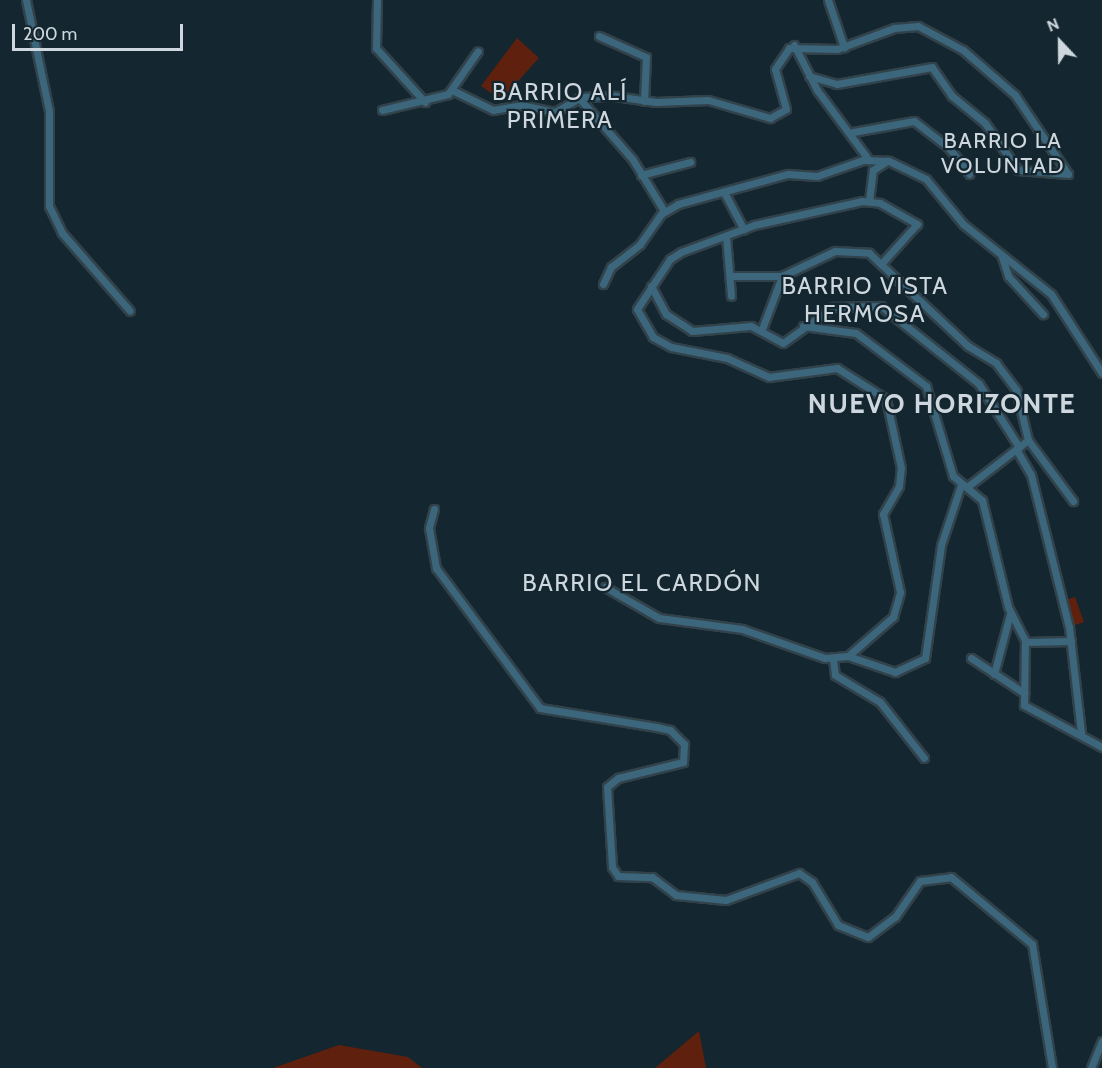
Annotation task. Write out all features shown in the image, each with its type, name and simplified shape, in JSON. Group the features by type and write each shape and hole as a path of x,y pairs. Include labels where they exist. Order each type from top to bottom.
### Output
{"street":[{"path":"27,0 49,111 49,206 62,233 130,311"},
{"path":"377,0 376,48 425,102"},
{"path":"828,0 844,47"},
{"path":"794,45 844,47 903,26 940,36 1020,100 1068,174 1020,172 985,123 952,96 932,68 837,84 808,76"},
{"path":"599,36 646,57 644,101"},
{"path":"452,90 493,110 521,105 555,112 579,98 644,101 708,100 755,117 776,116 787,104 775,69 794,45"},
{"path":"794,45 808,76 853,132 868,159"},
{"path":"382,110 425,102 452,90 478,51"},
{"path":"579,98 641,175 664,212"},
{"path":"853,132 914,121 949,148 969,174"},
{"path":"603,284 611,267 664,212 788,174 817,177 868,159 889,161 926,178 963,224 1001,253 1061,306 1102,373"},
{"path":"869,201 873,170 889,161"},
{"path":"641,175 690,162"},
{"path":"726,194 744,229"},
{"path":"848,656 900,605 883,514 900,474 886,399 837,368 763,376 727,358 663,345 637,314 651,286 674,255 744,229 869,201 917,224 881,264"},
{"path":"726,236 731,296"},
{"path":"730,276 782,276 843,250 864,250 1011,380 1028,440 1073,501"},
{"path":"1001,253 1008,276 1043,315"},
{"path":"762,329 782,276"},
{"path":"651,286 666,314 692,331 762,329 783,343 803,326 841,306 885,308 979,384 1018,448 1031,475 1071,641 1081,733"},
{"path":"803,326 856,333 924,383 964,486 982,500 1010,614 1026,642 1024,693 1028,710 1081,733 1102,747"},
{"path":"605,587 659,618 742,630 833,658 848,656 895,672 925,658 942,541 964,486 1028,440"},
{"path":"434,509 429,528 436,568 540,708 670,730 684,744 683,762 618,778 607,788 612,867 618,876 652,877 676,895 726,900 799,873 812,882 838,925 868,937 895,917 920,881 951,877 1032,944 1052,1068"},
{"path":"994,674 1010,614"},
{"path":"1026,642 1071,641"},
{"path":"833,658 835,675 880,702 924,758"},
{"path":"971,658 1024,693"},
{"path":"1091,1068 1102,1041"}],"shaded area":[{"path":"517,38 539,58 501,100 481,86"},
{"path":"1075,597 1084,622 1072,626 1063,601"},
{"path":"699,1031 706,1068 655,1068"},
{"path":"339,1045 408,1057 422,1068 273,1068"}],"district":[{"name":"BARRIO ALÍ PRIMERA","path":"560,106"},
{"name":"BARRIO LA VOLUNTAD","path":"1003,152"},
{"name":"BARRIO VISTA HERMOSA","path":"865,300"},
{"name":"NUEVO HORIZONTE","path":"942,404"},
{"name":"BARRIO EL CARDÓN","path":"642,583"}]}
